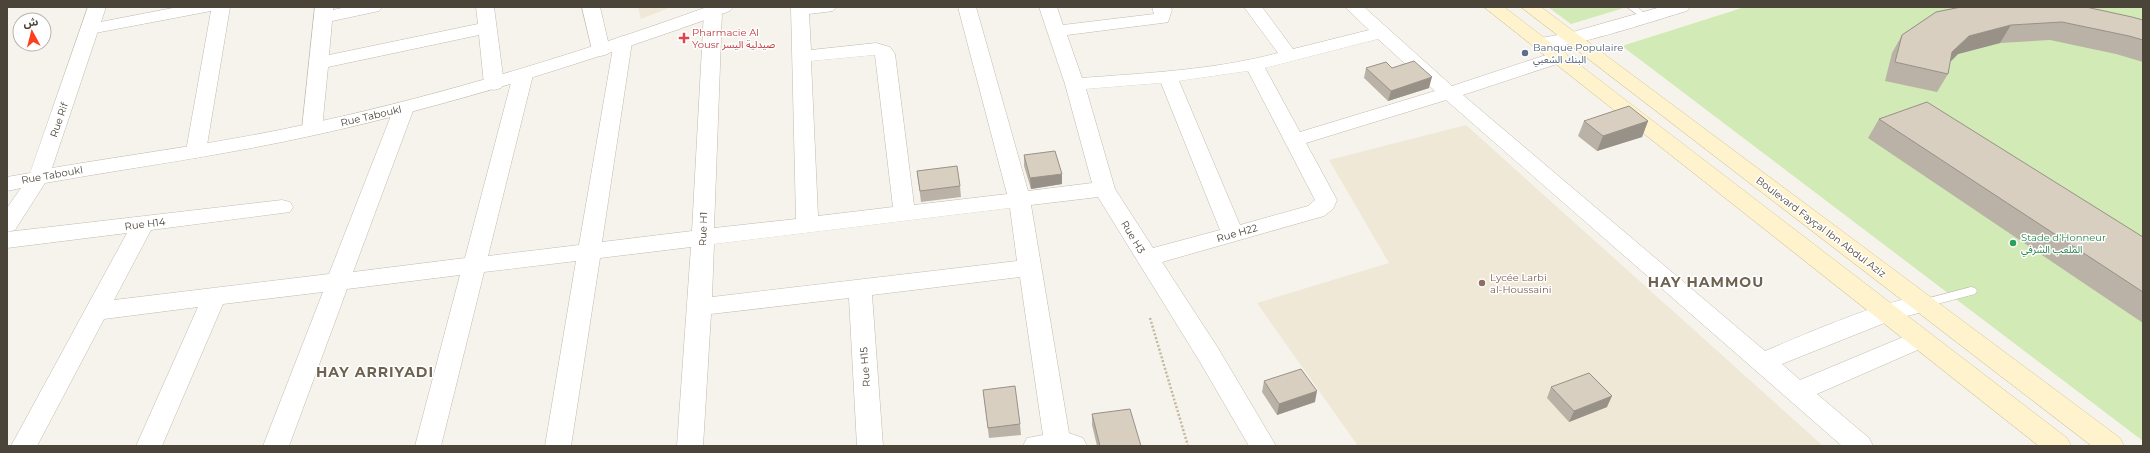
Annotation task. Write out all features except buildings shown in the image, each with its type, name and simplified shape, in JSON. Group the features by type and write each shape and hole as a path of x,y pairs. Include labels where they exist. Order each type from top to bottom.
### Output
{"main road":[{"path":"1493,7 1542,43 2058,446"},
{"name":"Boulevard Fayçal Ibn Abdul Aziz","path":"1530,7 2111,446"}],"street":[{"name":"Rue Rif","path":"7,225 39,177 97,7"},
{"path":"90,29 206,7"},
{"path":"196,151 221,7"},
{"path":"312,129 324,12 373,7"},
{"path":"485,7 494,84"},
{"path":"591,7 602,50"},
{"path":"807,225 800,8 827,7"},
{"path":"967,7 1019,199 1056,445"},
{"name":"Rue H3","path":"1048,7 1074,84 1104,189 1263,446"},
{"path":"1057,31 1156,20 1162,18 1163,10 1161,7"},
{"path":"1253,7 1289,56"},
{"path":"1354,7 1449,93 1860,446"},
{"path":"1542,43 1571,38 1638,12 1681,7"},
{"name":"Rue Taboukl","path":"7,184 39,177 196,151 312,129 404,108 523,75 602,50 719,9"},
{"name":"Rue H1","path":"690,446 719,9"},
{"path":"319,63 487,28"},
{"path":"1074,84 1168,77 1254,65 1382,32"},
{"path":"558,446 623,42"},
{"path":"801,56 876,49 883,51 886,54 904,213"},
{"path":"1254,65 1295,140 1449,93 1559,57"},
{"path":"428,446 523,75"},
{"path":"1168,77 1233,235"},
{"path":"276,446 404,108"},
{"name":"Rue H22","path":"1147,258 1316,211 1325,204 1326,200 1295,140"},
{"path":"96,311 1104,189"},
{"name":"Rue H14","path":"7,240 282,207"},
{"path":"24,446 143,224"},
{"path":"700,306 860,289 1030,268"},
{"name":"Rue H15","path":"860,289 870,446"},
{"path":"149,446 216,296"},
{"path":"1762,362 1887,312 1922,304"},
{"path":"1796,392 1920,339"}],"lane":[{"path":"1922,304 1971,291"}],"path":[{"path":"1150,318 1188,446"}],"shaded area":[{"path":"638,7 671,7 641,19"},
{"name":"Lycée Larbi al-Houssaini","path":"1466,125 1823,446 1358,446 1257,303 1389,263 1329,160"}],"green space":[{"path":"1548,7 1627,7 1571,24"},
{"name":"Stade d’Honneur الملعب الشرفي","path":"1745,7 2143,7 2143,441 1622,46"}],"place":[{"name":"Pharmacie Al Yousr صيدلية اليسر","path":"684,38"},
{"name":"Banque Populaire البنك الشعبي","path":"1525,53"},
{"name":"Stade d’Honneur الملعب الشرفي","path":"2013,243"},
{"name":"Lycée Larbi al-Houssaini","path":"1482,283"}],"district":[{"name":"HAY HAMMOU","path":"1706,282"},
{"name":"HAY ARRIYADI","path":"375,372"}]}
